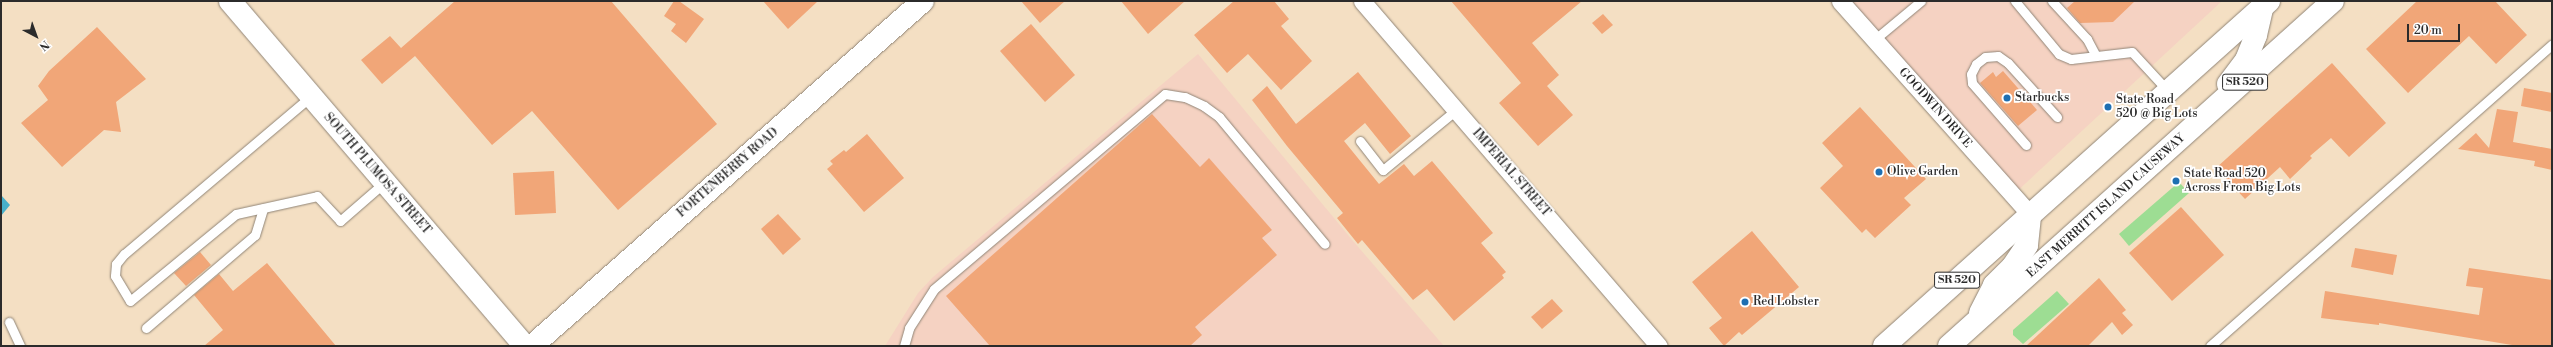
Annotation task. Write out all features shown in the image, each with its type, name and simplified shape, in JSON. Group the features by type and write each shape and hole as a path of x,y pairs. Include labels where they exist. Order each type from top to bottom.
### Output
{"main road":[{"name":"SOUTH PLUMOSA STREET","path":"230,1 525,346"},
{"name":"FORTENBERRY ROAD","path":"532,346 923,1"},
{"name":"EAST MERRITT ISLAND CAUSEWAY","path":"1949,346 2198,124 2333,1"},
{"path":"2198,124 2246,60 2256,35 2265,4"},
{"name":"SR 520","path":"1884,346 2265,4"},
{"path":"1975,322 1994,285 2013,266 2027,245 2030,214"}],"street":[{"name":"IMPERIAL STREET","path":"1362,1 1659,346"},
{"name":"GOODWIN DRIVE","path":"1840,1 2030,214"}],"lane":[{"path":"1874,40 1921,1"},
{"path":"2016,1 2059,54 2071,59 2132,52 2168,91"},
{"path":"2052,1 2087,39 2096,56"},
{"path":"2210,346 2552,45"},
{"path":"2026,145 1972,83 1971,74 1976,64 1985,57 1998,56 2008,62 2057,117"},
{"path":"904,346 909,328 934,289 1165,94 1185,97 1204,106 1219,117 1325,244"},
{"path":"310,96 124,254 116,264 115,276 130,301 236,214 317,196 340,221 385,182"},
{"path":"1360,141 1384,170 1456,110"},
{"path":"146,328 255,236 263,208"},
{"path":"9,322 20,346"}],"shaded area":[{"path":"1843,1 2222,1 2013,195"},
{"path":"1198,54 1353,241 1444,346 885,346 918,293 933,277"}],"green space":[{"path":"2179,182 2189,193 2129,246 2119,234"},
{"path":"2057,291 2069,304 2023,344 2013,335 2013,330"}],"water":[{"path":"1,195 10,205 1,216"}],"building":[{"path":"455,1 611,1 717,124 618,210 532,111 492,145 415,56 382,84 361,60 390,36 401,48"},
{"path":"674,1 679,1 704,19 686,43 671,31 676,24 664,16"},
{"path":"763,1 818,1 788,29"},
{"path":"1021,1 1065,1 1040,23"},
{"path":"1121,1 1185,1 1148,34"},
{"path":"1234,1 1274,1 1289,19 1281,26 1312,61 1281,90 1248,54 1227,73 1194,35"},
{"path":"1451,1 1582,1 1532,43 1559,75 1547,86 1573,115 1538,146 1499,103 1521,83"},
{"path":"2075,1 2135,1 2113,22 2080,23 2067,8"},
{"path":"2417,1 2495,1 2527,35 2496,64 2469,36 2408,93 2366,49"},
{"path":"1603,14 1613,25 1602,34 1592,23"},
{"path":"1031,24 1075,75 1045,102 1000,51"},
{"path":"97,27 146,79 116,102 121,132 104,130 62,167 21,123 48,100 38,86 49,71"},
{"path":"2332,63 2386,123 2349,157 2331,138 2310,156 2312,158 2290,179 2280,167 2245,199 2216,168"},
{"name":"Starbucks","path":"2003,71 2037,110 2018,126 1980,83 1993,72 1996,77"},
{"path":"1358,72 1411,136 1390,154 1365,123 1344,141 1379,184 1404,164 1414,176 1432,161 1493,233 1481,243 1506,272 1502,275 1504,278 1454,321 1427,289 1413,300 1362,240 1358,244 1337,218 1343,213 1287,146 1252,100 1267,86 1296,124"},
{"path":"2524,88 2552,93 2552,112 2521,106"},
{"name":"Olive Garden","path":"1860,107 1926,179 1904,198 1911,205 1875,238 1866,229 1862,233 1820,188 1843,166 1822,143"},
{"path":"2497,109 2518,112 2513,142 2552,149 2552,170 2534,166 2535,161 2458,149 2476,133 2489,148"},
{"path":"1152,114 1200,167 1209,158 1272,230 1262,238 1277,255 1195,327 1202,335 1190,346 990,346 946,296"},
{"path":"867,134 904,178 864,212 827,169 833,164 830,161 844,150 846,152"},
{"path":"554,171 556,213 515,215 513,173"},
{"path":"2181,207 2224,255 2172,301 2129,253"},
{"path":"778,214 801,239 783,255 761,229"},
{"name":"Red Lobster","path":"1752,231 1799,287 1742,335 1739,332 1724,346 1709,328 1722,318 1692,282"},
{"path":"2355,248 2397,255 2393,275 2351,267"},
{"path":"200,252 211,265 186,286 174,273"},
{"path":"267,263 336,346 204,346 223,330 194,295 219,274 233,291"},
{"path":"2469,268 2552,280 2552,346 2518,346 2379,323 2379,325 2321,318 2325,291 2479,315 2483,288 2466,286"},
{"path":"2099,278 2126,310 2122,313 2133,325 2122,335 2112,322 2088,346 2026,346"},
{"path":"1552,299 1563,311 1542,329 1531,317"}],"place":[{"name":"Starbucks","path":"2007,98"},
{"name":"State Road 520 @ Big Lots","path":"2108,107"},
{"name":"Olive Garden","path":"1879,172"},
{"name":"State Road 520 Across From Big Lots","path":"2176,181"},
{"name":"Red Lobster","path":"1745,302"}]}
